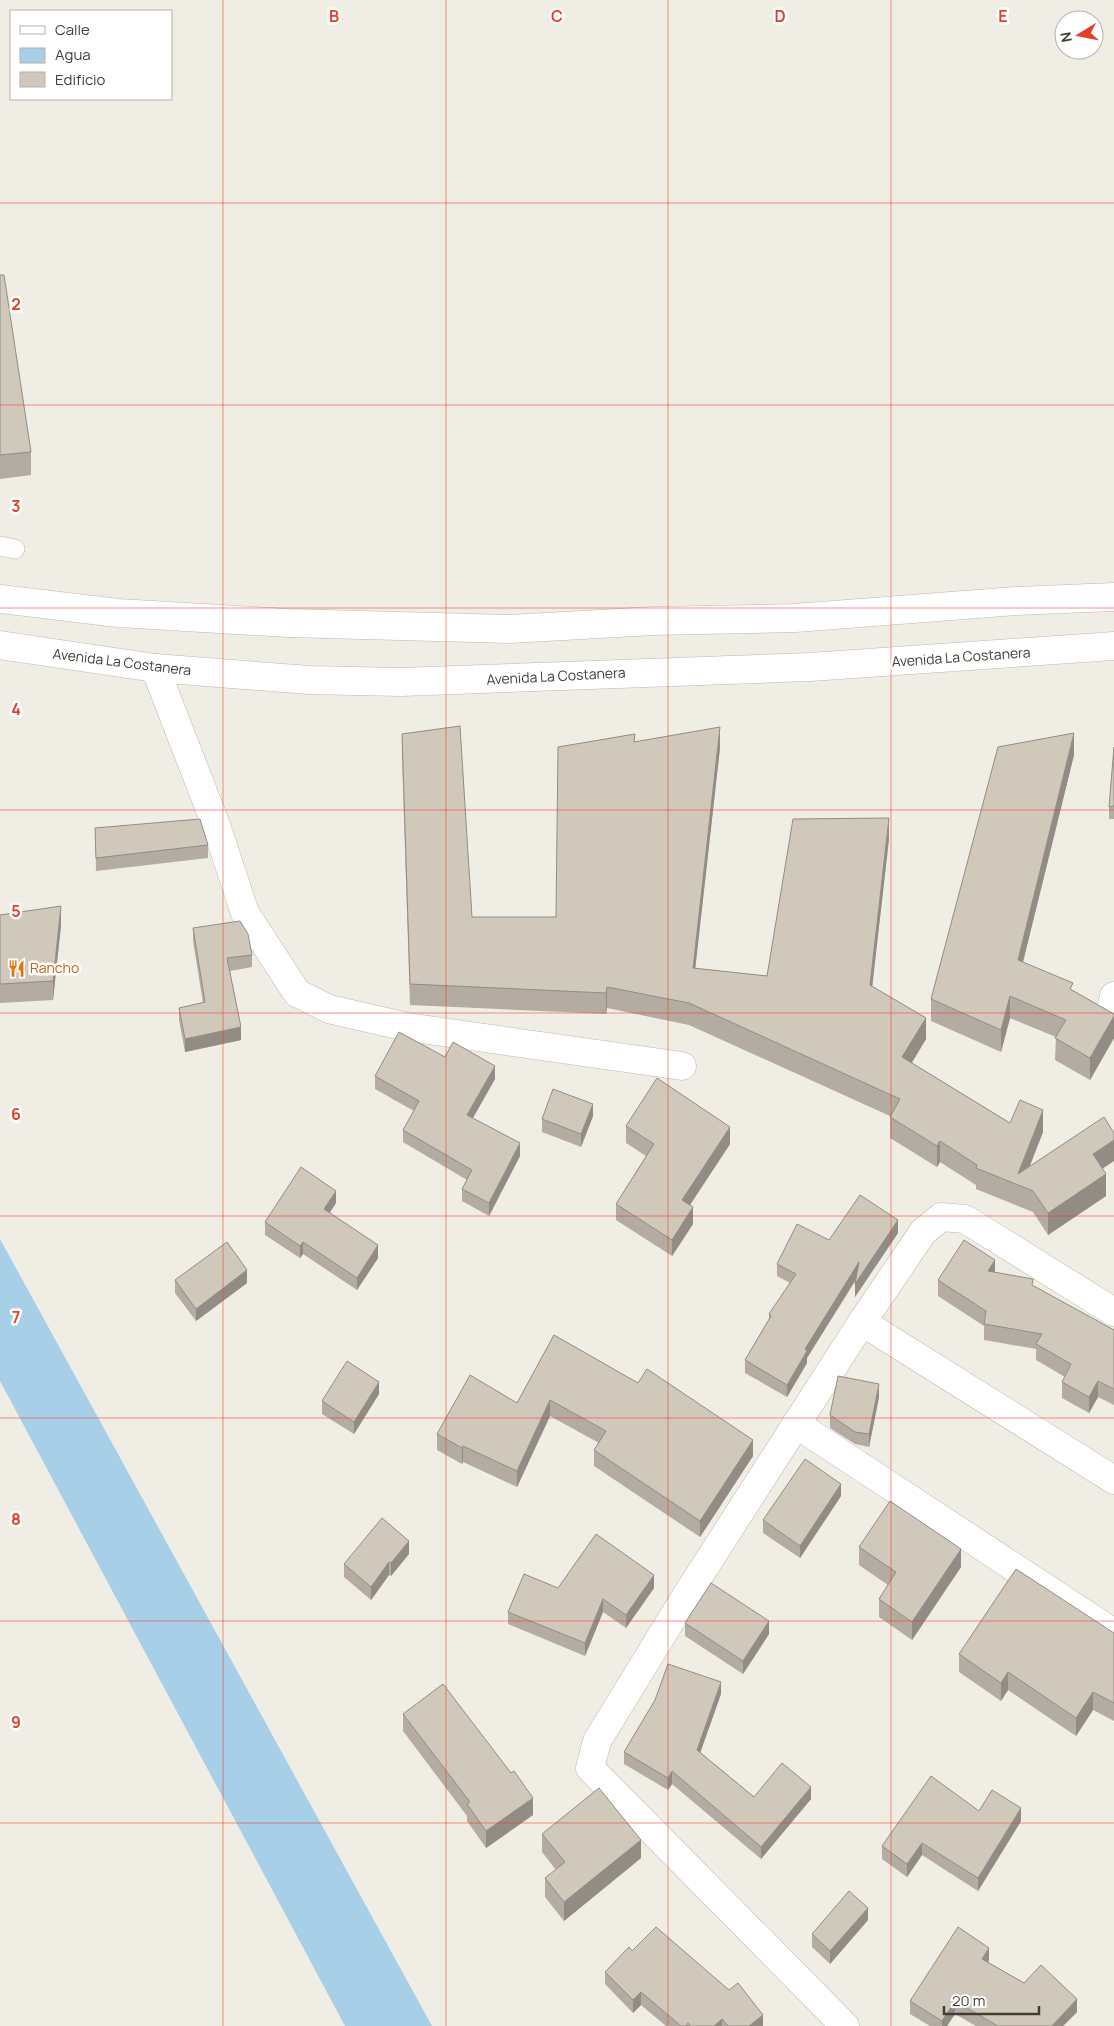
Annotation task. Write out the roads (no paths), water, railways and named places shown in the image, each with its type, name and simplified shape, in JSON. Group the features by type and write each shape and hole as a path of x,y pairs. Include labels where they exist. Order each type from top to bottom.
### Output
{"street":[{"path":"0,600 118,613 188,617 406,628 510,629 653,621 795,618 1016,601 1114,597"},
{"name":"Avenida La Costanera","path":"0,645 154,668 309,680 401,682 681,670 810,667 1114,646"},
{"path":"154,668 216,825 245,913 297,993 329,1009 407,1027 682,1066"},
{"path":"1114,996 1111,1010 1114,1012"},
{"path":"845,2026 590,1768 597,1741 686,1596 862,1322 923,1232 940,1217 966,1219 1114,1312"},
{"path":"862,1322 1114,1480"},
{"path":"796,1424 1114,1633"}],"water":[{"path":"0,1239 432,2026 345,2026 0,1381"}],"place":[{"name":"Rancho","path":"16,968"}]}
